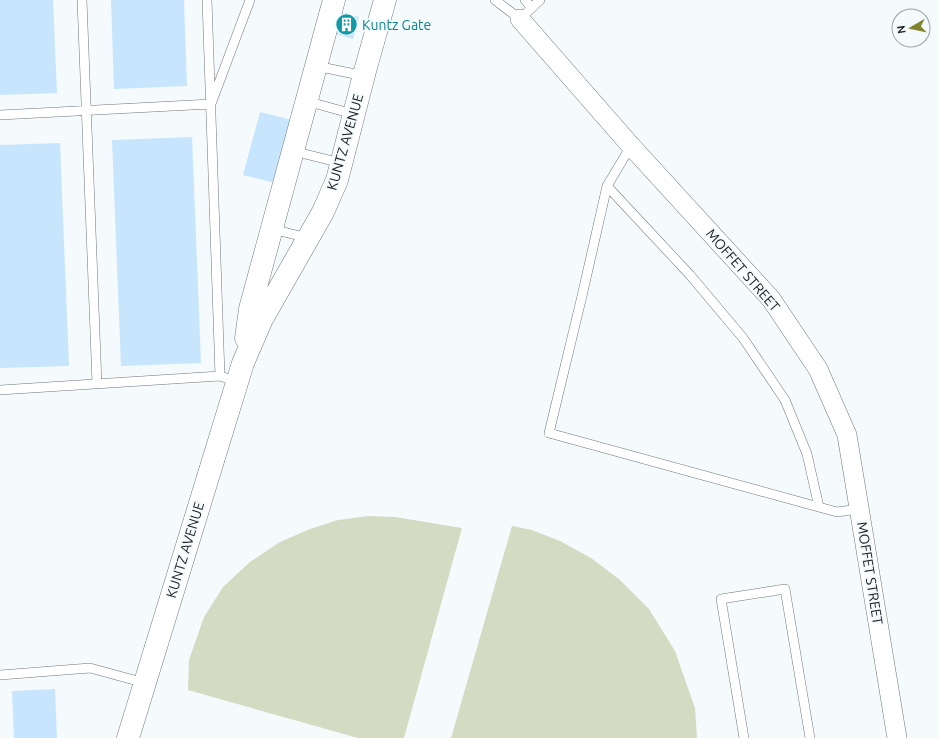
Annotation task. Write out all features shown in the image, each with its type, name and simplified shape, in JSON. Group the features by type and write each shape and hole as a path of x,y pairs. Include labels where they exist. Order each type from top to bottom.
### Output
{"street":[{"name":"KUNTZ AVENUE","path":"128,738 233,373 334,0"},
{"name":"KUNTZ AVENUE","path":"233,373 323,212 337,180 364,71 385,0"},
{"name":"MOFFET STREET","path":"526,14 631,146 771,299 818,368 847,435 897,738"}],"lane":[{"path":"82,0 97,384"},
{"path":"0,390 233,373 210,104 207,0"},
{"path":"210,104 250,0"},
{"name":"MOFFET STREET","path":"495,0 526,14"},
{"path":"525,0 526,14"},
{"path":"526,14 540,0"},
{"path":"315,66 355,74 364,71"},
{"path":"306,101 353,114"},
{"path":"0,114 210,104"},
{"path":"631,146 607,186 549,433 836,512 859,509"},
{"path":"293,151 341,163"},
{"path":"607,186 690,275 744,338 785,400 807,454 819,507"},
{"path":"272,229 308,238"},
{"path":"744,738 721,599 785,588 810,738"},
{"path":"0,675 90,668 145,683"}],"green space":[{"path":"369,516 395,517 462,528 404,738 358,738 188,690 189,660 204,617 223,587 250,562 280,542 310,529 338,520"},
{"path":"512,526 532,530 560,541 591,558 620,580 649,609 675,651 695,708 697,738 451,738"}],"building":[{"path":"0,0 53,0 57,93 0,95"},
{"path":"111,0 184,0 187,86 114,89"},
{"name":"Kuntz Gate","path":"338,11 359,17 353,39 332,33"},
{"path":"260,112 296,121 279,184 243,175"},
{"path":"192,137 201,363 121,366 112,140"},
{"path":"60,143 69,366 0,368 0,145"},
{"path":"55,689 57,738 14,738 12,691"}],"place":[{"name":"Kuntz Gate","path":"346,25"}]}
